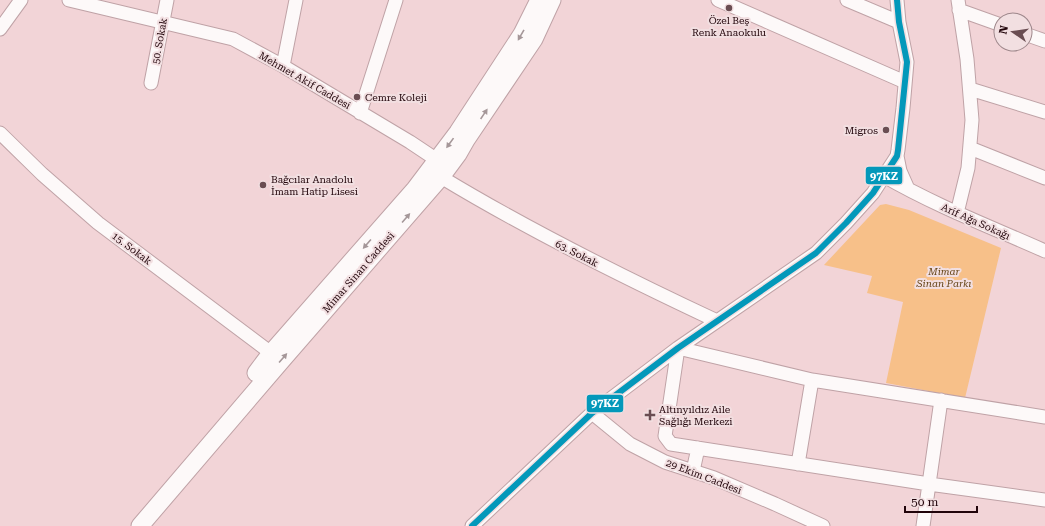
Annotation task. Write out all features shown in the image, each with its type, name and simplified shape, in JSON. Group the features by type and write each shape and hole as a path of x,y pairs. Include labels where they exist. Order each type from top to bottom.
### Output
{"main road":[{"name":"Mimar Sinan Caddesi","path":"127,526 197,447 271,353 415,189 438,160 522,34 539,0"},
{"name":"Mimar Sinan Caddesi","path":"140,526 276,366 441,177 458,154 534,39 552,0"}],"street":[{"path":"0,29 21,0"},
{"name":"Mehmet Akif Caddesi","path":"69,0 233,39 283,66 438,160"},
{"name":"50. Sokak","path":"151,83 167,0"},
{"path":"283,66 296,0"},
{"path":"360,112 396,0"},
{"path":"718,0 905,82"},
{"path":"847,0 899,22"},
{"path":"472,526 592,413 678,348 816,253 873,193 896,156 902,115 907,62 896,0"},
{"path":"958,5 993,21"},
{"path":"957,213 968,168 972,120 968,58 958,5"},
{"path":"1033,37 1045,42"},
{"path":"970,89 1045,112"},
{"name":"15. Sokak","path":"0,133 42,174 98,223 271,353"},
{"path":"970,148 1045,178"},
{"path":"873,193 887,190 908,190 900,171 896,156"},
{"path":"438,160 441,177"},
{"name":"Arif Ağa Sokağı","path":"884,176 908,190 957,213 1045,251"},
{"name":"63. Sokak","path":"441,177 543,236 649,290 717,321"},
{"path":"678,348 812,380 1045,417"},
{"path":"678,348 665,436 671,444 930,484 1045,500"},
{"path":"798,464 812,380"},
{"path":"923,526 942,400"},
{"name":"29 Ekim Caddesi","path":"592,413 630,444 666,462 727,484 776,504 823,526"},
{"path":"693,471 698,448"}],"green space":[{"name":"Mimar Sinan Parkı","path":"886,204 909,210 1001,248 965,398 886,383 903,302 867,293 872,276 824,265 880,205"}],"transit line":[{"name":"97KZ","path":"472,526 592,413 678,348 816,253 873,193 897,156 898,150 907,62 899,22 897,0"}],"place":[{"name":"Özel Beş Renk Anaokulu","path":"729,8"},
{"name":"Cemre Koleji","path":"357,97"},
{"name":"Migros","path":"886,130"},
{"name":"Bağcılar Anadolu İmam Hatip Lisesi","path":"263,185"},
{"name":"Altınyıldız Aile Sağlığı Merkezi","path":"650,415"}]}
